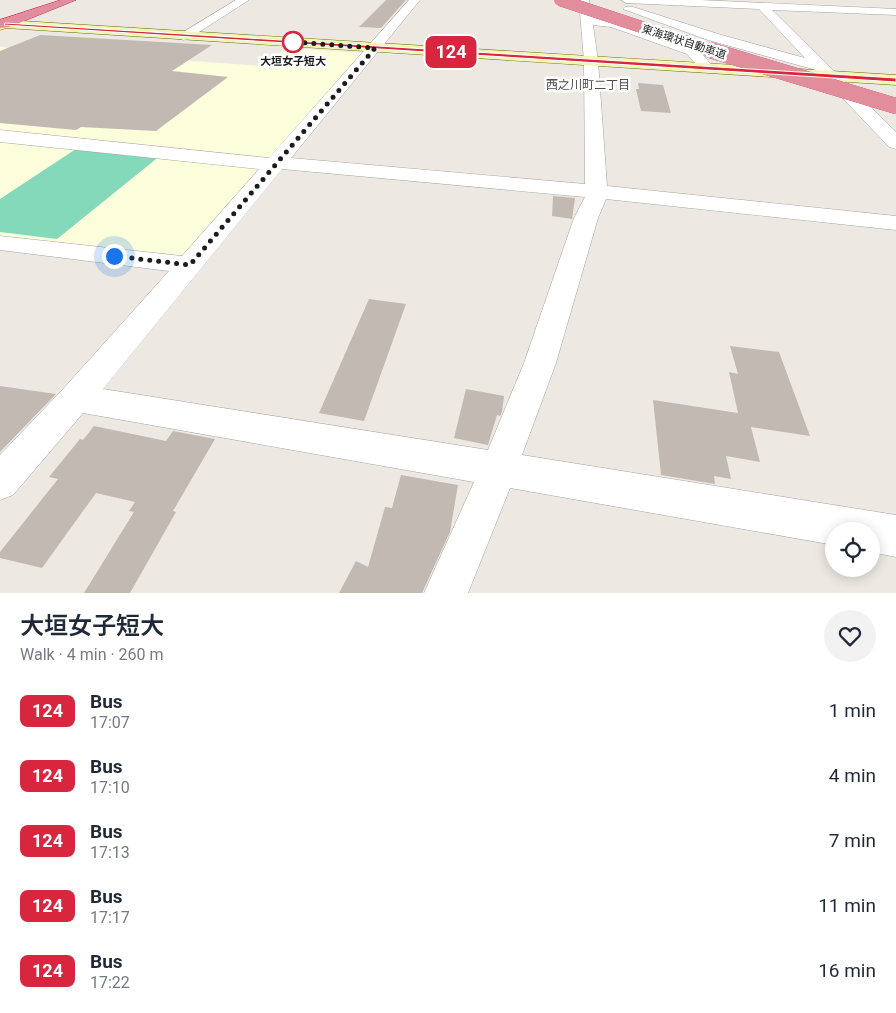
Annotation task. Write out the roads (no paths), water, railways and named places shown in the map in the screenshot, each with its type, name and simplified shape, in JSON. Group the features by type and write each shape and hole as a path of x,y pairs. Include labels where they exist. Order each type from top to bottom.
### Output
{"highway":[{"path":"2,25 72,0"},
{"name":"東海環状自動車道","path":"560,0 719,53 896,106"}],"street":[{"path":"183,36 244,0"},
{"path":"6,468 76,398 415,0"},
{"path":"446,593 499,469 540,364 596,186 591,61 584,0"},
{"path":"616,0 620,6 827,72"},
{"path":"626,0 896,12"},
{"path":"762,6 896,143"},
{"path":"586,20 613,24 692,51 706,68"},
{"path":"2,25 751,71 827,72 896,80"},
{"path":"751,71 896,113"},
{"path":"0,136 281,158 596,186 896,206"},
{"path":"596,186 896,222"},
{"path":"0,243 190,265"},
{"path":"76,398 825,523"},
{"path":"880,533 896,536"}],"place":[{"name":"大垣女子短大","path":"293,42"}],"district":[{"name":"西之川町二丁目","path":"588,85"}]}
